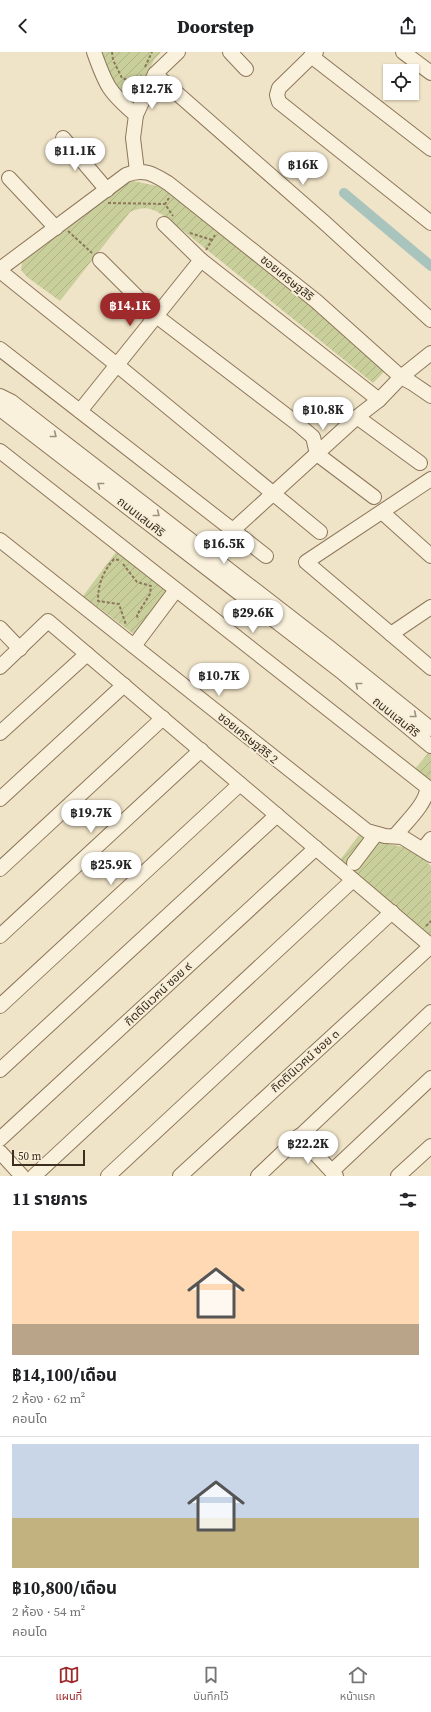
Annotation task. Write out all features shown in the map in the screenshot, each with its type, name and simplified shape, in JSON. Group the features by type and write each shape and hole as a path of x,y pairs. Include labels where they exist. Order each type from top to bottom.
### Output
{"street":[{"path":"94,52 105,82 115,97 136,116"},
{"path":"178,52 155,74 136,116 133,138 137,171 126,175 107,190 65,228 0,270 320,532"},
{"path":"230,52 246,69"},
{"path":"403,52 431,74"},
{"path":"431,149 314,54 279,88 276,95 279,102 431,223"},
{"path":"155,74 325,223 431,320"},
{"path":"63,138 107,190"},
{"name":"ซอยเศรษฐสิริ","path":"137,171 152,174 177,190 316,301 400,377 412,382 431,396"},
{"path":"8,178 65,228"},
{"path":"169,221 201,260 379,400"},
{"path":"100,260 155,315 299,425 312,437 317,454 374,497"},
{"path":"80,411 155,315 201,260"},
{"path":"0,349 266,556"},
{"path":"233,530 275,494 357,417 379,400 400,377 431,353"},
{"name":"ถนนแสนศิริ","path":"0,396 12,402 36,428 324,651 395,708 431,746"},
{"name":"ถนนแสนศิริ","path":"0,409 36,428"},
{"path":"357,417 420,463"},
{"path":"0,451 427,787 427,794 424,801 394,836"},
{"path":"431,479 306,562 431,668"},
{"path":"382,512 431,556"},
{"name":"ซอยเศรษฐสิริ 2","path":"0,540 122,637 138,641 346,816 367,831 376,834 402,837 428,848"},
{"path":"138,641 176,590"},
{"path":"391,634 431,607"},
{"path":"0,667 48,621 431,946"},
{"path":"0,628 20,649"},
{"path":"0,733 86,654"},
{"path":"0,799 124,685"},
{"name":"ถนนแสนศิริ","path":"395,708 431,729"},
{"path":"0,869 163,718"},
{"path":"0,936 201,750"},
{"path":"0,1006 240,784"},
{"path":"0,1070 277,815"},
{"path":"354,863 376,834"},
{"name":"กิตตินิเวศน์ ซอย ๙","path":"0,1139 316,848"},
{"path":"34,1176 353,880"},
{"path":"108,1176 392,912"},
{"name":"กิตตินิเวศน์ ซอย ๓","path":"180,1176 431,946"},
{"path":"258,1176 431,1012"},
{"path":"299,1136 334,1174 431,1078"},
{"path":"398,1176 431,1146"},
{"path":"0,1152 22,1176"}],"path":[{"path":"112,52 113,60 122,78 133,82 142,74 152,52"},
{"path":"169,221 165,204 177,190"},
{"path":"103,207 110,203 165,204"},
{"path":"201,260 222,226"},
{"path":"65,228 100,260"},
{"path":"189,233 212,240"},
{"path":"122,637 126,626 119,604 98,601 101,579 105,569 114,559 120,560 137,582 151,586 150,594 137,614 138,622 136,626 138,641"},
{"path":"426,926 431,921"}],"green space":[{"path":"102,52 161,52 154,60 141,87 130,97 120,94 106,67"},
{"path":"133,181 167,188 390,366 373,383 171,221 152,209 142,208 130,212 60,301 27,277 21,270 22,261 115,190"},
{"path":"116,552 168,591 135,635 83,596"},
{"path":"430,751 431,752 431,788 414,770"},
{"path":"359,835 383,843 413,849 431,866 431,938 340,860"}],"waterway":[{"path":"344,193 431,266"}]}
